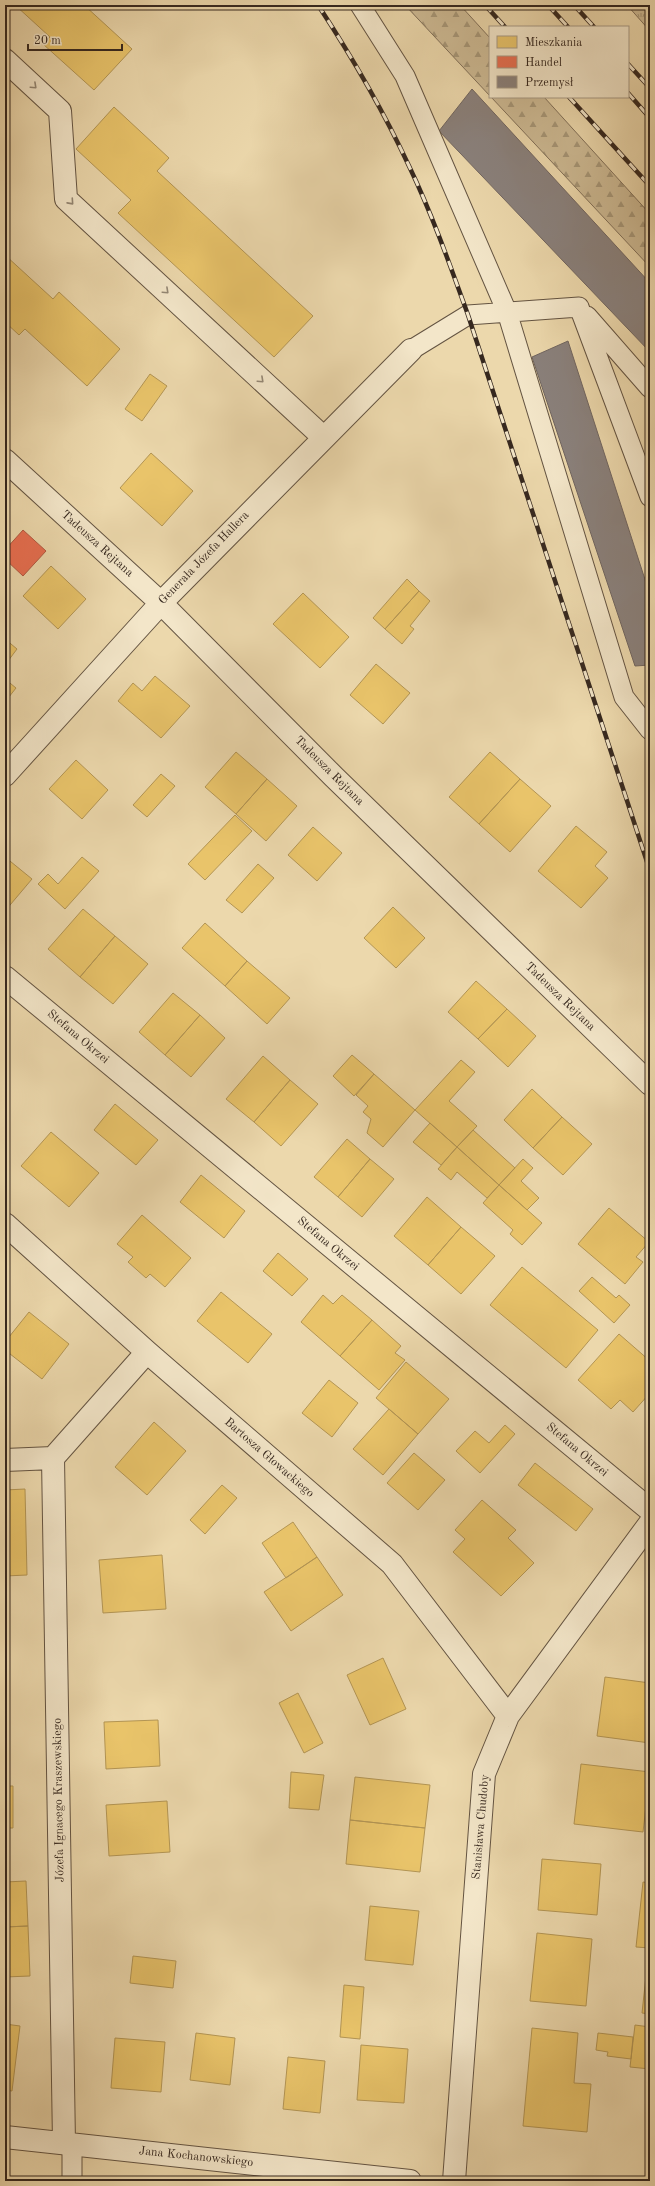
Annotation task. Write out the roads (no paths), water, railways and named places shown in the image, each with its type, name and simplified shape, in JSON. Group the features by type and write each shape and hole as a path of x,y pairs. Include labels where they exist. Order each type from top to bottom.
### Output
{"street":[{"path":"5,60 60,111 66,199 323,437"},
{"name":"Generała Józefa Hallera","path":"5,775 161,603 323,437 412,350"},
{"name":"Tadeusza Rejtana","path":"5,460 161,603 334,777 650,1084"},
{"name":"Stefana Okrzei","path":"5,977 650,1510"},
{"name":"Bartosza Głowackiego","path":"5,1224 147,1352 392,1564 508,1716"},
{"path":"5,1460 53,1458 147,1352"},
{"name":"Józefa Ignacego Kraszewskiego","path":"53,1458 68,2143"},
{"name":"Stanisława Chudoby","path":"454,2181 484,1774 508,1716 650,1523"},
{"name":"Jana Kochanowskiego","path":"5,2137 410,2181"}],"lane":[{"path":"360,5 405,76 507,312 624,697 650,730"},
{"path":"412,350 468,315 579,307"},
{"path":"579,307 650,388"},
{"path":"579,307 650,497"},
{"path":"68,2143 72,2181"}],"railway":[{"path":"318,5 355,64 389,125 425,202 440,240 468,315 650,871"},
{"path":"485,5 504,26"},
{"path":"548,5 567,26"},
{"path":"574,5 593,26"},
{"path":"629,65 650,88"},
{"path":"629,94 650,118"},
{"path":"570,98 650,186"}]}
